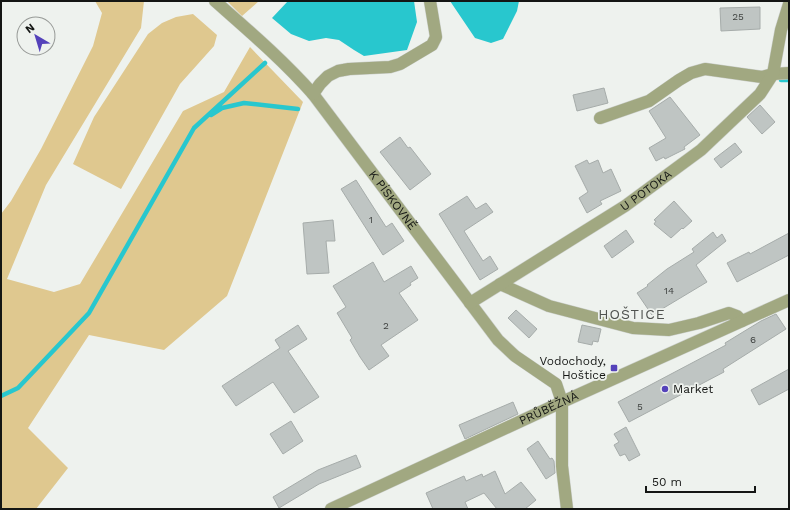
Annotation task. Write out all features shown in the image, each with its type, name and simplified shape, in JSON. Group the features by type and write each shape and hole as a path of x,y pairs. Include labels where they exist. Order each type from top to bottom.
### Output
{"street":[{"name":"K PÍSKOVNĚ","path":"215,1 299,78 498,340 515,356 556,384 562,402"},
{"path":"312,94 328,76 338,71 390,67 400,64 432,45 436,37 430,1"},
{"path":"773,74 781,30 789,4"},
{"path":"600,118 649,101 691,73 705,69 762,77 773,74 789,73"},
{"name":"U POTOKA","path":"470,303 625,206 701,150 760,94 773,74"},
{"path":"500,284 549,306 633,328 669,330 729,314 737,316 742,321"},
{"name":"PRŮBĚŽNÁ","path":"331,509 562,402 789,300"},
{"path":"562,402 562,466 567,509"}],"shaded area":[{"path":"95,1 144,1 141,28 46,185 7,279 54,292 80,284 183,111 224,92 250,47 303,102 227,296 164,350 89,335 28,428 68,468 36,509 1,509 1,214 11,201 41,149 93,46 102,13"},
{"path":"227,1 259,1 242,16"},
{"path":"193,14 217,35 214,46 180,84 121,189 73,164 94,117 148,34 162,23 176,17"}],"water":[{"path":"288,1 414,1 417,22 407,50 364,56 339,40 326,38 309,41 291,34 272,18"},
{"path":"450,1 519,1 517,11 503,39 491,43 475,38"}],"building":[{"path":"760,7 760,29 721,31 720,8"},
{"path":"604,88 608,103 577,111 573,95"},
{"path":"670,97 700,135 684,147 685,149 665,159 664,157 656,161 649,148 666,138 649,111"},
{"path":"760,105 775,122 762,134 747,117"},
{"path":"400,137 408,148 410,147 431,174 410,190 380,152"},
{"path":"735,143 742,152 721,168 714,159"},
{"path":"587,160 589,164 598,160 603,173 611,169 621,191 600,201 602,204 587,213 579,198 588,192 575,166"},
{"path":"356,180 386,227 392,223 404,241 383,255 341,189"},
{"path":"467,196 476,209 486,203 493,212 464,231 483,261 490,256 498,269 480,280 439,214"},
{"path":"674,201 692,221 671,238 654,224 656,221 654,220"},
{"path":"333,220 335,241 326,241 329,273 307,274 303,223"},
{"path":"626,230 634,242 612,258 604,246"},
{"path":"713,232 717,238 722,234 726,241 696,265 707,282 652,315 637,293 648,286 647,285 667,269 694,252 692,249"},
{"path":"789,233 789,255 737,282 727,263 749,252 750,254"},
{"path":"373,262 384,282 411,266 418,278 399,293 418,320 381,345 389,356 369,370 350,340 352,338 337,313 346,307 333,286"},
{"path":"516,310 537,329 529,338 508,318"},
{"path":"776,314 786,329 723,369 724,372 629,422 618,402 726,345 725,343 761,321"},
{"path":"298,325 307,339 288,351 319,397 294,413 273,382 236,406 222,386 280,348 275,340"},
{"path":"582,325 601,329 598,342 593,341 592,345 578,342"},
{"path":"789,369 789,389 759,405 751,390"},
{"path":"513,402 518,414 465,439 459,425"},
{"path":"291,421 303,441 283,454 270,434"},
{"path":"626,427 640,455 629,461 625,454 620,456 614,445 619,442 614,434"},
{"path":"538,441 550,459 552,458 554,461 555,473 546,479 527,449"},
{"path":"356,455 361,467 319,484 279,508 273,497 318,470"},
{"path":"495,471 505,494 521,482 536,500 525,509 497,509 484,493 465,502 468,509 433,509 426,493 464,476 466,481 482,474 483,477"}],"waterway":[{"path":"1,396 18,388 89,313 194,128 265,63"},
{"path":"781,80 789,80"},
{"path":"211,115 222,108 244,103 298,109"}],"place":[{"name":"Vodochody, Hoštice","path":"614,368"},
{"name":"Market","path":"665,389"}],"district":[{"name":"HOŠTICE","path":"632,314"}]}
